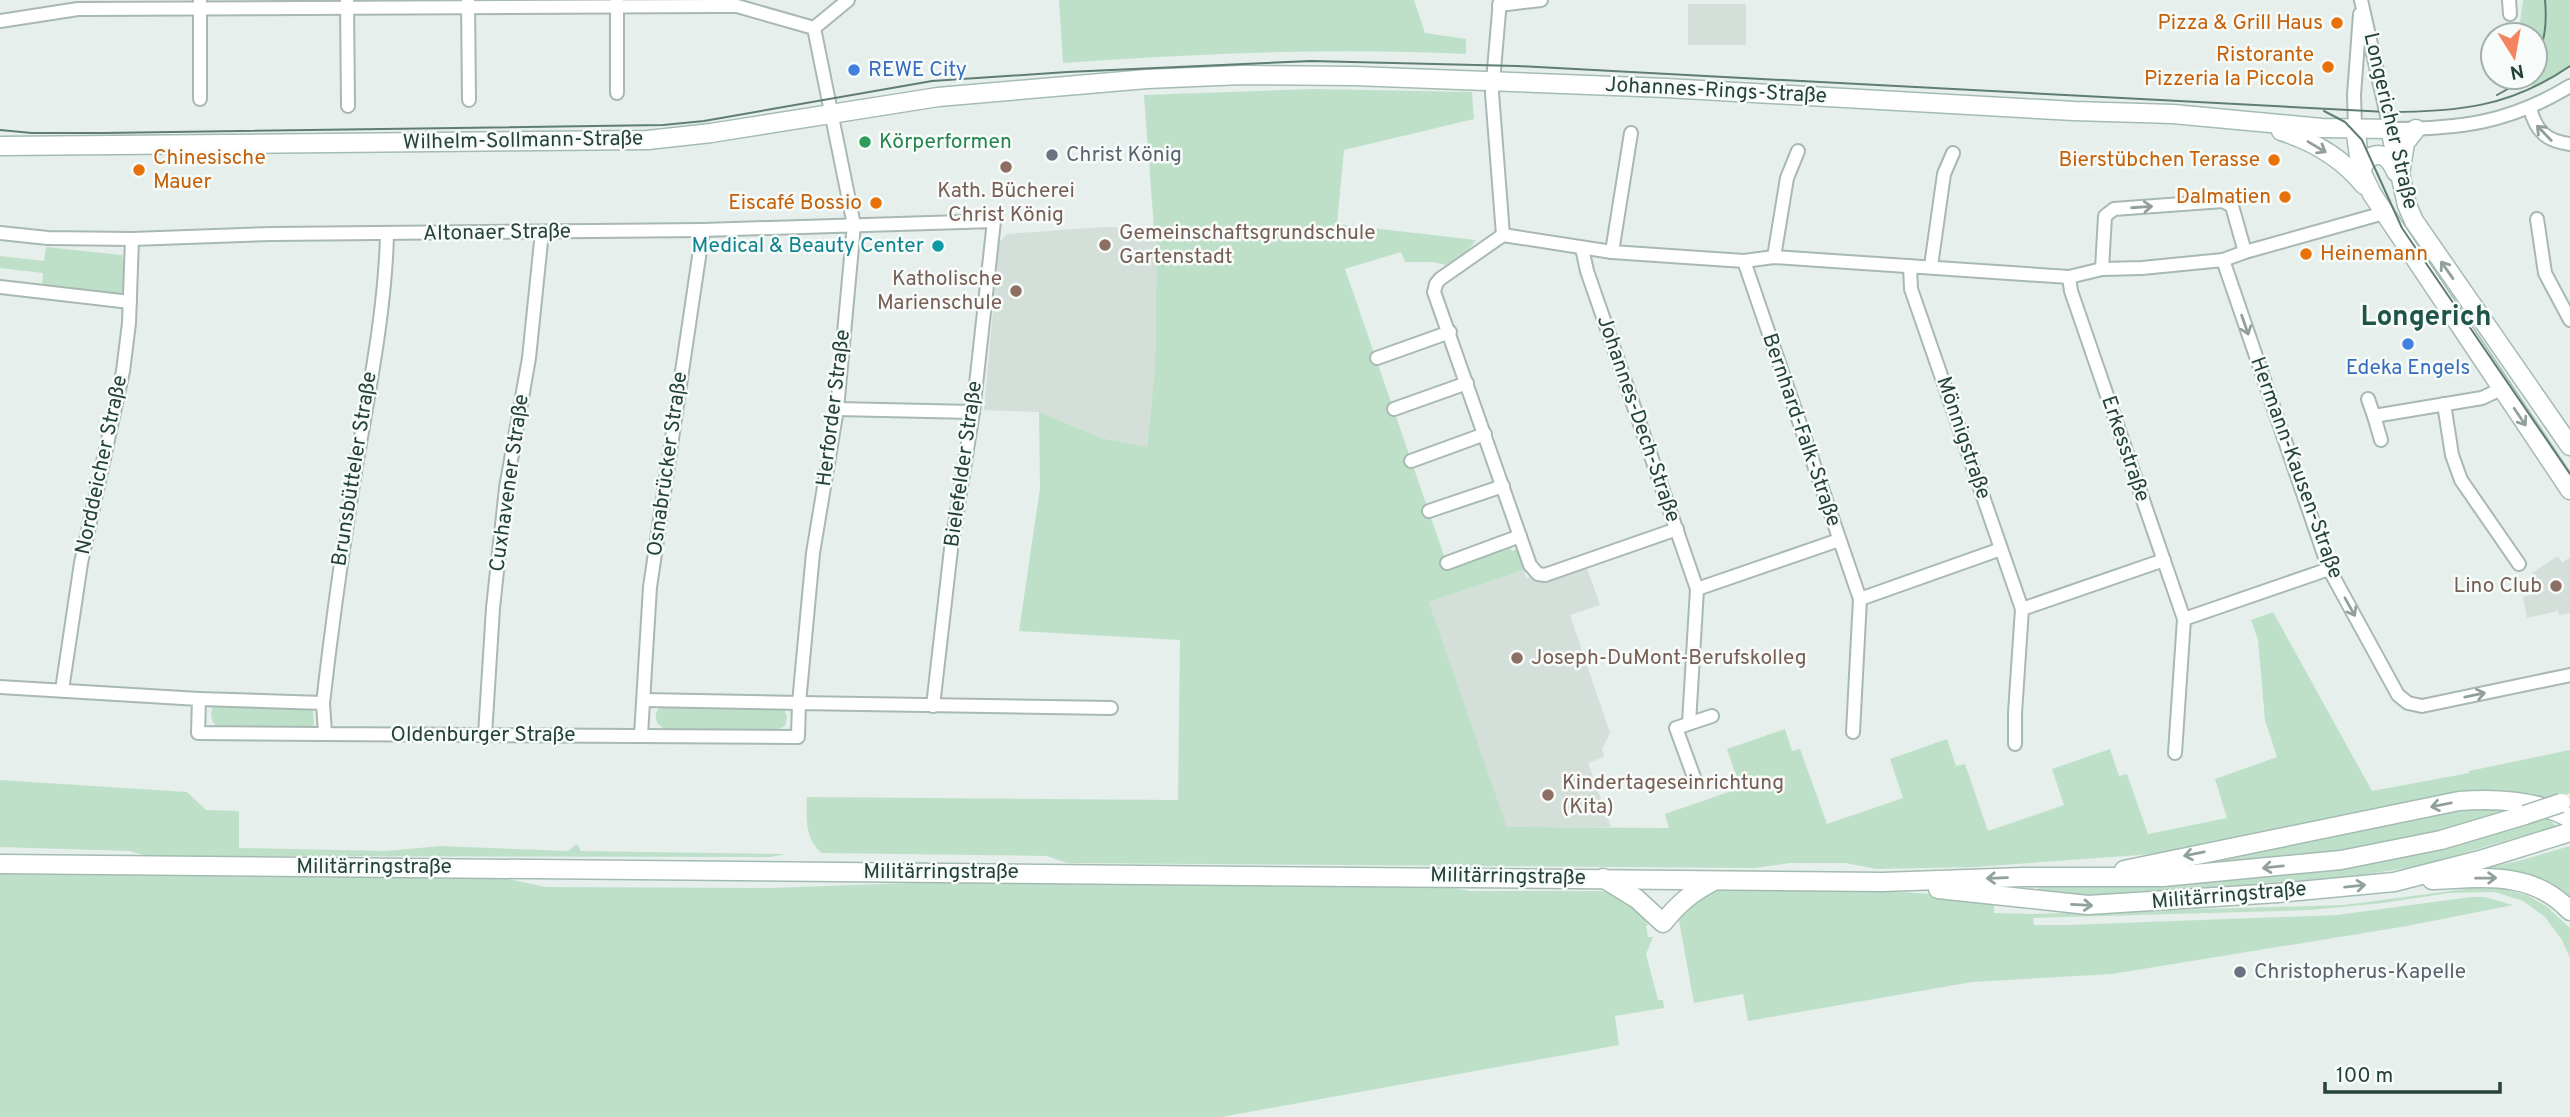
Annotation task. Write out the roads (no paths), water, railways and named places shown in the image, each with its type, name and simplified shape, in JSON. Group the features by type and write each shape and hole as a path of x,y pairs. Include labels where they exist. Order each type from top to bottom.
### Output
{"main road":[{"name":"Johannes-Rings-Straße","path":"1042,88 1147,79 1314,75 1493,81 2173,114 2322,128 2390,129"},
{"name":"Wilhelm-Sollmann-Straße","path":"0,146 648,140 711,133 938,97 1042,88"},
{"path":"2254,122 2301,137 2329,154 2355,174 2372,194"},
{"name":"Longericher Straße","path":"2355,127 2361,171 2372,194 2570,490"},
{"name":"Longericher Straße","path":"2390,129 2414,221 2570,446"},
{"path":"2401,179 2405,143 2416,129"},
{"path":"2361,171 2370,157 2385,155 2401,179"},
{"path":"2097,877 2160,861 2459,801 2509,800 2538,807 2567,808"},
{"name":"Militärringstraße","path":"0,864 1882,882 2193,875 2341,860 2441,841 2525,815 2567,808"},
{"name":"Militärringstraße","path":"1882,882 2023,900 2088,905 2141,904 2393,882 2480,860 2570,832"},
{"path":"2023,900 2024,877"},
{"path":"2393,882 2492,877 2514,879 2548,892 2570,911"},
{"path":"1603,878 1644,904 1663,923 1691,892 1716,880"}],"street":[{"path":"0,21 78,4 737,3 814,28 848,0"},
{"path":"1503,235 1493,81 1499,2 1541,0"},
{"name":"Longericher Straße","path":"2355,127 2354,95 2360,0"},
{"name":"Longericher Straße","path":"2360,0 2390,129"},
{"path":"2510,0 2510,14"},
{"path":"347,3 348,106"},
{"path":"617,3 617,93"},
{"path":"200,4 201,99"},
{"path":"468,4 469,100"},
{"name":"Herforder Straße","path":"799,704 813,553 837,409 854,225 814,28"},
{"path":"2390,129 2478,123 2530,108 2570,86"},
{"path":"2530,108 2542,132 2553,142 2570,144"},
{"path":"1612,252 1631,133"},
{"path":"1774,257 1787,177 1798,151"},
{"path":"1931,266 1944,174 1953,153"},
{"path":"2102,269 2105,216 2113,209 2228,202 2232,206 2245,252"},
{"path":"1676,529 1545,575 1538,574 1530,565 1434,292 1436,284 1446,274 1503,235 1612,252 1744,261 1774,257 2069,277 2102,269 2223,260 2384,213"},
{"path":"2537,219 2545,273 2570,320"},
{"name":"Altonaer Straße","path":"0,233 48,238 132,239 266,234 387,235 703,230 994,221"},
{"name":"Bielefelder Straße","path":"933,706 951,549 973,412 994,221"},
{"name":"Osnabrücker Straße","path":"643,700 650,587 703,230"},
{"name":"Cuxhavener Straße","path":"485,735 493,608 506,488 529,358 542,232"},
{"name":"Brunsbütteler Straße","path":"323,703 338,576 379,324 387,235"},
{"name":"Norddeicher Straße","path":"62,691 81,563 123,370 130,302 132,239"},
{"name":"Johannes-Dech-Straße","path":"1582,248 1587,271 1697,589 1689,723 1676,728 1695,780"},
{"name":"Hermann-Kausen-Straße","path":"2223,260 2329,569 2398,695 2408,703 2422,706 2570,675"},
{"name":"Bernhard-Falk-Straße","path":"1744,261 1860,599 1853,732"},
{"name":"Mönnigstraße","path":"1910,266 1911,289 2022,609 2015,744"},
{"name":"Erkesstraße","path":"2069,277 2071,291 2184,619 2175,753"},
{"path":"0,287 130,302"},
{"path":"1377,358 1450,332"},
{"path":"1394,409 1468,383"},
{"path":"2374,415 2482,398 2501,389"},
{"path":"2368,399 2381,440"},
{"path":"2444,404 2452,455 2461,480 2519,564"},
{"path":"837,409 973,412"},
{"path":"1411,461 1485,434"},
{"path":"1429,511 1503,486"},
{"path":"1447,563 1520,536"},
{"path":"1697,589 1839,540"},
{"path":"1860,599 2001,549"},
{"path":"2022,609 2164,560"},
{"path":"2184,619 2329,569"},
{"path":"0,687 199,699 323,703 325,734"},
{"name":"Oldenburger Straße","path":"199,699 198,733 798,737 799,704"},
{"path":"641,735 643,700 1111,708"},
{"path":"1689,723 1712,716"}],"tram line":[{"path":"2545,0 2546,21"},
{"path":"0,130 104,133 663,125 704,121 932,81 1311,61 1517,66 2413,112 2460,108 2504,99 2548,80 2570,66"},
{"path":"2497,95 2504,91"},
{"path":"2324,111 2345,122 2362,140 2402,228 2570,474"}],"place":[{"name":"Pizza & Grill Haus","path":"2337,23"},
{"name":"Ristorante Pizzeria la Piccola","path":"2328,67"},
{"name":"REWE City","path":"854,70"},
{"name":"Körperformen","path":"865,142"},
{"name":"Christ König","path":"1052,155"},
{"name":"Bierstübchen Terasse","path":"2274,160"},
{"name":"Kath. Bücherei Christ König","path":"1006,167"},
{"name":"Chinesische Mauer","path":"139,170"},
{"name":"Dalmatien","path":"2285,197"},
{"name":"Eiscafé Bossio","path":"876,203"},
{"name":"Gemeinschaftsgrundschule Gartenstadt","path":"1105,245"},
{"name":"Medical & Beauty Center","path":"938,246"},
{"name":"Heinemann","path":"2306,254"},
{"name":"Katholische Marienschule","path":"1016,291"},
{"name":"Edeka Engels","path":"2408,344"},
{"name":"Lino Club","path":"2556,586"},
{"name":"Joseph-DuMont-Berufskolleg","path":"1517,658"},
{"name":"Kindertageseinrichtung (Kita)","path":"1548,795"},
{"name":"Christopherus-Kapelle","path":"2240,972"}],"district":[{"name":"Longerich","path":"2426,318"}]}
